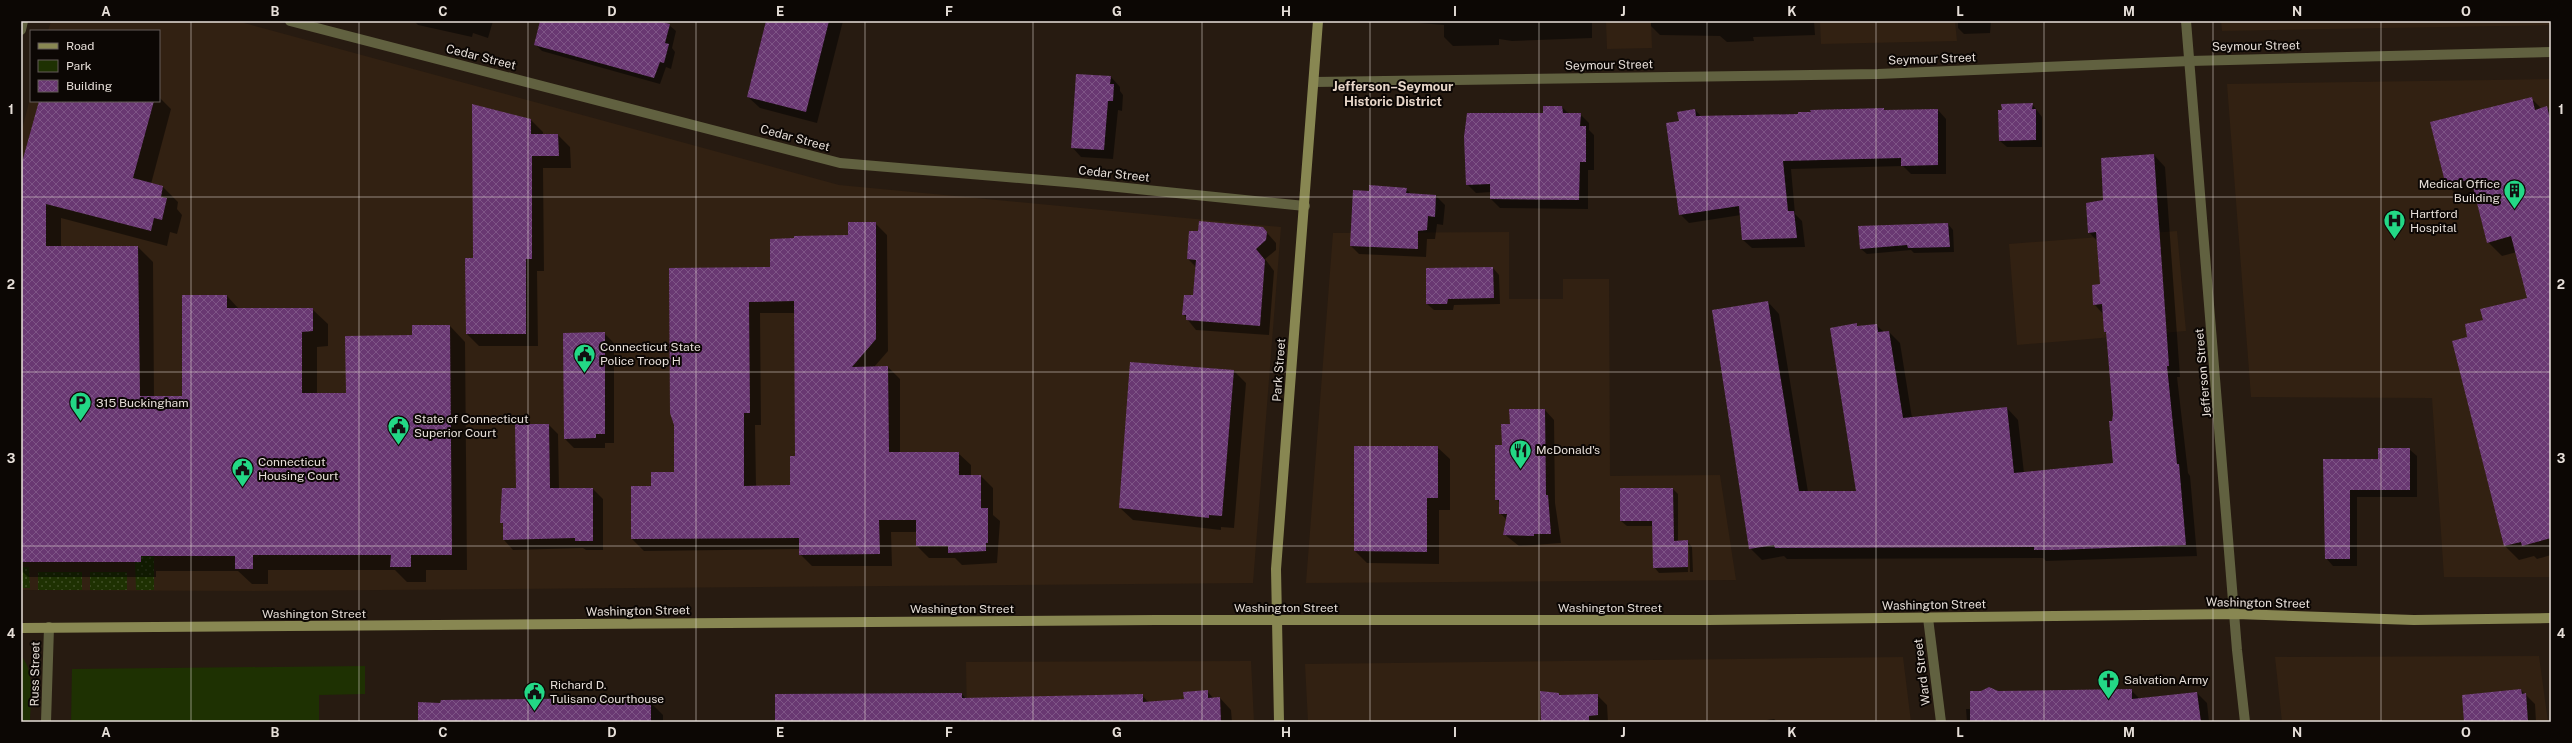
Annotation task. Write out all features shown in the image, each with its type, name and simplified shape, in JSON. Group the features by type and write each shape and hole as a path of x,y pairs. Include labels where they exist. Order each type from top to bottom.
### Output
{"main road":[{"name":"Park Street","path":"1279,722 1275,622 1280,515 1305,206 1318,21"},
{"name":"Washington Street","path":"21,628 1156,620 1275,622 1928,618 2236,614 2414,620 2551,618"}],"street":[{"path":"21,30 23,21"},
{"name":"Cedar Street","path":"290,21 840,163 1078,183 1305,206"},
{"name":"Jefferson Street","path":"2186,21 2236,614 2237,650 2245,722"},
{"name":"Seymour Street","path":"1314,82 1878,74 2190,61 2551,52"},
{"name":"Ward Street","path":"1928,618 1941,722"},
{"name":"Russ Street","path":"46,722 49,627"}],"shaded area":[{"path":"51,21 237,21 839,185 1281,227 1253,583 253,591 21,590 21,133 30,99 30,102 160,102 160,30 48,30"},
{"path":"1606,21 1651,21 1652,48 1607,49"},
{"path":"1820,21 1955,21 1957,41 1821,44"},
{"path":"2221,21 2551,21 2551,25 2222,31"},
{"name":"Hartford Hospital","path":"2551,79 2551,577 2444,577 2432,398 2251,397 2227,84"},
{"path":"2177,231 2186,331 2017,345 2009,244"},
{"path":"1509,232 1509,299 1563,299 1563,279 1609,279 1610,476 1720,475 1736,580 1306,583 1333,233"},
{"path":"2539,656 2548,722 2282,722 2275,657"},
{"path":"1903,657 1911,722 1308,722 1305,664"},
{"path":"1251,661 1254,722 967,722 966,662"}],"green space":[{"path":"140,498 154,513 154,590 136,590 135,562"},
{"path":"21,562 23,567 29,567 30,588 21,588"},
{"path":"38,572 82,572 82,590 38,590"},
{"path":"90,572 127,572 127,590 90,590"},
{"path":"21,656 29,670 31,688 30,722 21,722"},
{"path":"365,666 365,694 319,695 319,722 71,722 72,669"}],"building":[{"path":"540,21 658,21 670,24 665,43 669,44 664,63 660,62 654,78 534,45"},
{"path":"766,21 829,21 806,112 747,97"},
{"path":"1076,74 1111,76 1110,84 1114,84 1113,101 1108,101 1104,150 1071,148"},
{"path":"2532,97 2535,110 2547,106 2551,123 2551,538 2522,546 2521,542 2504,546 2452,341 2467,337 2465,324 2483,320 2480,309 2527,298 2511,236 2487,243 2471,179 2446,186 2430,122"},
{"path":"39,102 154,102 133,178 163,186 161,197 167,198 162,220 154,218 151,231 46,204 46,246 138,246 140,396 182,396 182,295 227,295 227,308 313,308 313,331 302,332 302,393 346,393 345,336 412,335 412,325 450,325 452,555 411,555 411,567 390,567 391,555 253,555 253,569 235,569 235,556 141,556 141,562 21,562 21,166"},
{"path":"2033,103 2032,109 2036,109 2036,140 1999,141 1998,110 2002,110 2001,104"},
{"path":"472,104 531,119 531,134 558,134 559,156 532,156 532,259 526,259 526,334 466,334 465,258 473,258"},
{"path":"1543,106 1562,106 1563,113 1581,113 1580,126 1586,126 1586,162 1580,162 1579,200 1490,199 1490,184 1466,185 1464,137 1467,113 1543,113"},
{"path":"1884,108 1884,110 1938,109 1938,165 1901,166 1901,158 1783,161 1788,211 1794,211 1797,238 1742,240 1739,206 1679,215 1666,123 1679,121 1677,112 1695,109 1696,116 1798,114 1798,112 1811,112 1810,110"},
{"path":"2154,154 2169,366 2167,366 2177,464 2179,464 2186,545 2056,550 2034,550 2034,547 1775,548 1774,545 1749,549 1712,310 1768,301 1799,491 1856,491 1830,328 1857,323 1857,326 1877,324 1878,332 1889,331 1903,418 2007,407 2014,473 2113,463 2109,421 2112,421 2113,414 2106,332 2104,332 2102,304 2093,305 2092,285 2100,284 2096,232 2088,233 2086,203 2103,200 2101,158"},
{"path":"1369,185 1407,188 1406,193 1436,195 1435,217 1428,216 1427,230 1418,231 1418,249 1350,246 1353,190 1369,191"},
{"path":"1199,221 1263,227 1267,232 1266,240 1256,249 1265,260 1260,326 1186,320 1186,315 1182,315 1184,295 1193,295 1196,260 1187,259 1189,231 1198,231"},
{"path":"848,222 876,222 876,339 852,367 888,366 889,452 959,452 959,475 981,475 981,508 988,508 988,543 986,543 986,551 948,553 948,546 916,546 916,520 879,520 880,554 799,555 799,538 631,539 631,486 651,486 651,472 674,472 674,425 670,413 669,268 770,267 770,239 794,238 794,236 848,235","holes":["794,301 795,456 790,456 790,485 744,486 744,413 750,413 749,302"]},
{"path":"1948,223 1950,247 1908,248 1907,245 1860,249 1858,226"},
{"path":"1493,267 1494,298 1448,299 1447,304 1426,304 1426,268"},
{"name":"Connecticut State Police Troop H","path":"605,332 605,434 596,434 596,438 564,439 563,333"},
{"path":"1130,362 1234,370 1222,516 1209,515 1209,518 1119,508"},
{"name":"McDonald's","path":"1509,409 1545,409 1546,495 1548,495 1551,534 1534,534 1534,536 1503,535 1507,514 1499,514 1499,500 1495,500 1495,445 1502,445 1501,424 1510,424"},
{"path":"515,424 549,424 550,488 593,488 593,541 575,541 575,538 503,540 503,523 500,523 502,488 516,488"},
{"path":"1354,446 1438,446 1438,498 1427,498 1427,552 1354,551"},
{"path":"2378,448 2410,448 2410,490 2350,490 2350,559 2325,559 2323,459 2378,459"},
{"path":"1620,488 1673,488 1674,541 1688,540 1688,567 1653,568 1652,521 1620,521"},
{"path":"1989,687 1998,691 2132,689 2132,699 2197,692 2201,722 1970,722 1970,691 1981,691"},
{"path":"2521,689 2522,694 2526,693 2528,722 2464,722 2462,695"},
{"path":"1208,690 1208,698 1220,697 1221,722 775,722 775,694 962,693 962,698 1143,694 1143,702 1184,699 1183,692"},
{"path":"1540,691 1559,693 1559,695 1598,694 1598,715 1589,716 1589,722 1541,722"},
{"name":"Richard D. Tulisano Courthouse","path":"628,698 628,701 651,702 651,722 418,722 418,702 440,703 441,700"}],"place":[{"name":"Medical Office Building","path":"2515,210"},
{"name":"Hartford Hospital","path":"2395,240"},
{"name":"Connecticut State Police Troop H","path":"584,374"},
{"name":"315 Buckingham","path":"80,422"},
{"name":"State of Connecticut Superior Court","path":"399,446"},
{"name":"McDonald's","path":"1520,470"},
{"name":"Connecticut Housing Court","path":"243,488"},
{"name":"Salvation Army","path":"2109,700"},
{"name":"Richard D. Tulisano Courthouse","path":"535,712"}],"district":[{"name":"Jefferson–Seymour Historic District","path":"1393,94"}]}
